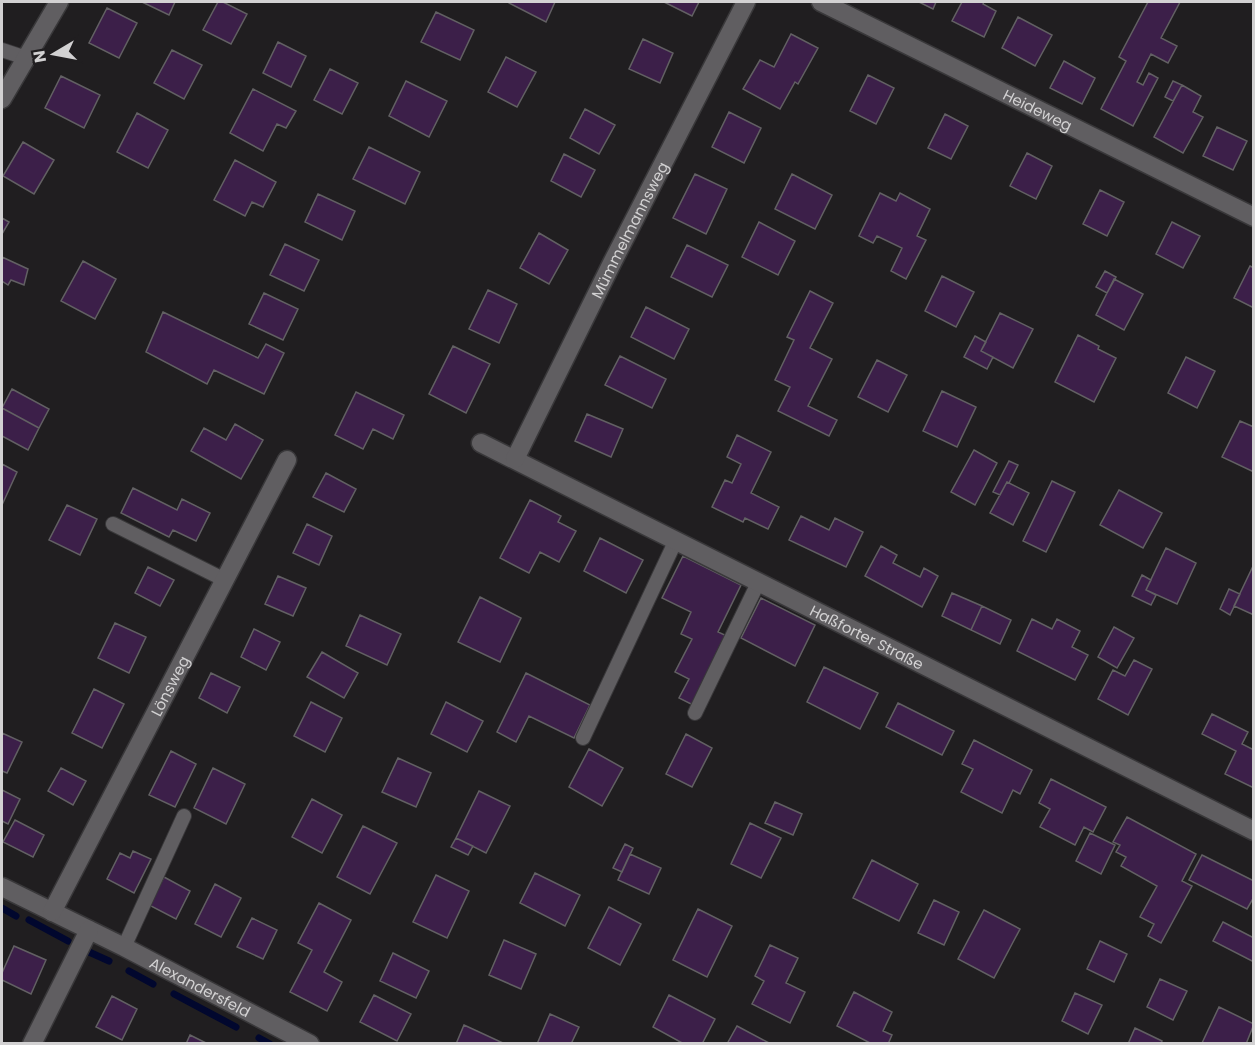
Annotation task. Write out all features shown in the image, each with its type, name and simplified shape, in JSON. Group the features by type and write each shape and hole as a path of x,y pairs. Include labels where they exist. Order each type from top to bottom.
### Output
{"street":[{"path":"2,99 59,2"},
{"name":"Mümmelmannsweg","path":"515,459 618,250 746,2"},
{"name":"Heideweg","path":"821,2 1254,217"},
{"name":"Haßforter Straße","path":"481,443 1254,831"},
{"name":"Lönsweg","path":"52,912 287,459"},
{"name":"Alexandersfeld","path":"2,887 124,947 310,1044"},
{"path":"32,1044 89,930"}],"lane":[{"path":"2,50 26,58"},
{"path":"113,524 225,580"},
{"path":"583,738 676,540"},
{"path":"695,713 759,581"},
{"path":"124,947 184,816"}],"building":[{"path":"142,2 175,2 169,15"},
{"path":"218,2 223,2 247,14 231,44 203,30"},
{"path":"509,2 555,2 546,22"},
{"path":"664,2 699,2 692,16"},
{"path":"919,2 936,2 933,9"},
{"path":"962,2 984,2 983,4 996,11 984,37 952,21"},
{"path":"1148,2 1180,2 1161,38 1177,46 1168,63 1151,54 1137,82 1143,85 1149,73 1158,78 1133,126 1101,109 1126,61 1119,57"},
{"path":"107,8 137,23 119,58 89,43"},
{"path":"436,12 474,30 460,60 421,42"},
{"path":"1018,17 1052,35 1035,66 1002,48"},
{"path":"791,34 818,48 798,84 795,82 780,109 743,89 760,60 774,67"},
{"path":"643,39 673,53 660,83 629,69"},
{"path":"278,42 306,56 291,87 263,73"},
{"path":"172,50 202,65 184,99 154,83"},
{"path":"506,57 536,72 517,107 488,92"},
{"path":"1064,61 1095,78 1082,104 1050,88"},
{"path":"330,69 358,83 342,114 314,100"},
{"path":"868,75 894,88 876,124 850,111"},
{"path":"61,76 100,95 84,128 45,108"},
{"path":"406,81 447,101 429,137 389,116"},
{"path":"1173,81 1182,85 1173,101 1165,97"},
{"path":"1182,85 1201,96 1193,112 1203,117 1183,153 1154,137"},
{"path":"253,89 296,111 286,128 277,124 263,151 230,133"},
{"path":"585,109 615,125 599,154 570,138"},
{"path":"729,112 761,128 744,163 712,147"},
{"path":"137,113 168,130 148,168 117,152"},
{"path":"945,114 968,126 951,159 928,148"},
{"path":"1217,127 1247,141 1233,170 1203,156"},
{"path":"23,142 54,160 34,194 3,176"},
{"path":"369,147 420,172 405,204 353,179"},
{"path":"1027,153 1052,166 1036,199 1010,186"},
{"path":"564,154 595,170 581,197 551,181"},
{"path":"235,160 276,182 263,207 252,202 245,216 214,200"},
{"path":"695,174 727,189 706,234 673,218"},
{"path":"792,174 832,195 815,229 775,209"},
{"path":"1100,190 1124,202 1107,236 1083,224"},
{"path":"880,193 896,201 900,193 930,209 917,236 926,240 906,279 891,271 902,248 877,236 873,243 859,236"},
{"path":"318,194 355,211 342,240 305,222"},
{"path":"2,218 9,222 2,234"},
{"path":"759,222 795,241 778,275 742,257"},
{"path":"1172,222 1200,236 1183,268 1156,254"},
{"path":"539,233 568,250 549,284 520,268"},
{"path":"285,244 319,260 304,291 270,275"},
{"path":"687,245 728,265 712,297 671,277"},
{"path":"2,257 28,269 24,285 11,280 8,285 2,281"},
{"path":"83,261 116,279 95,319 61,301"},
{"path":"1250,266 1254,268 1254,308 1234,298"},
{"path":"1105,271 1116,277 1107,293 1096,287"},
{"path":"942,276 974,292 956,327 925,311"},
{"path":"1114,279 1143,294 1124,330 1096,315"},
{"path":"488,290 517,304 499,343 469,329"},
{"path":"810,291 833,303 810,348 832,359 808,406 837,420 829,436 778,411 790,387 775,380 794,340 787,337"},
{"path":"264,293 298,309 283,340 249,324"},
{"path":"646,307 689,329 674,359 631,337"},
{"path":"163,312 258,358 266,344 284,353 264,394 214,370 207,384 146,352"},
{"path":"1000,313 1033,329 1013,368 981,351"},
{"path":"1078,335 1116,358 1094,402 1055,382"},
{"path":"975,336 986,342 981,351 993,357 987,369 964,357"},
{"path":"453,346 490,364 466,413 429,394"},
{"path":"620,356 666,379 652,408 605,385"},
{"path":"1186,357 1215,371 1197,408 1168,393"},
{"path":"877,360 907,375 888,412 858,397"},
{"path":"12,389 49,409 39,428 2,408"},
{"path":"942,391 976,407 957,447 923,431"},
{"path":"356,392 404,415 393,439 373,429 363,449 335,435"},
{"path":"2,408 39,428 28,450 2,436"},
{"path":"587,414 623,429 611,457 575,441"},
{"path":"1240,421 1254,427 1254,472 1222,457"},
{"path":"235,424 263,440 241,479 191,451 204,428 226,440"},
{"path":"737,435 771,452 751,493 779,507 768,529 745,518 743,522 712,507 725,480 732,483 741,464 727,457"},
{"path":"974,450 997,463 975,505 951,492"},
{"path":"1009,461 1018,465 1000,495 993,492"},
{"path":"2,464 17,472 2,505"},
{"path":"326,473 356,489 344,512 313,497"},
{"path":"1052,481 1075,492 1046,552 1023,541"},
{"path":"1007,482 1029,493 1013,525 990,513"},
{"path":"133,488 177,510 182,499 210,513 196,541 173,530 169,537 121,513"},
{"path":"1119,490 1162,513 1143,548 1100,525"},
{"path":"530,500 561,516 558,522 576,531 559,562 540,552 529,573 500,558"},
{"path":"67,505 97,519 80,555 49,540"},
{"path":"801,516 829,530 835,518 863,532 846,567 789,540"},
{"path":"307,524 332,536 319,565 293,553"},
{"path":"600,538 643,560 626,593 584,571"},
{"path":"881,546 897,555 893,563 920,577 924,568 938,576 922,607 865,576"},
{"path":"1166,548 1196,563 1177,604 1146,590"},
{"path":"683,556 741,585 718,632 727,636 693,705 679,698 689,679 675,672 692,639 681,634 691,612 662,598"},
{"path":"1254,564 1254,615 1234,606"},
{"path":"148,567 174,580 160,606 135,593"},
{"path":"1142,575 1151,580 1146,590 1156,595 1151,605 1132,596"},
{"path":"278,576 306,588 293,616 265,604"},
{"path":"1229,589 1240,594 1230,615 1220,609"},
{"path":"952,593 982,606 971,630 942,616"},
{"path":"480,597 521,618 500,662 458,642"},
{"path":"761,598 815,625 795,666 741,638"},
{"path":"982,606 1011,620 1000,644 971,630"},
{"path":"360,615 401,634 387,665 346,646"},
{"path":"1032,619 1052,629 1057,619 1080,631 1072,647 1088,655 1075,680 1017,651"},
{"path":"115,623 146,637 129,673 98,658"},
{"path":"1114,627 1134,638 1117,668 1098,657"},
{"path":"254,629 280,642 266,670 241,657"},
{"path":"322,652 358,673 344,698 307,677"},
{"path":"1134,660 1152,669 1128,715 1098,699 1113,670 1125,676"},
{"path":"824,667 878,693 860,729 807,702"},
{"path":"211,673 240,687 227,713 199,698"},
{"path":"526,673 590,705 574,738 529,716 516,742 497,732"},
{"path":"94,689 124,704 102,748 72,733"},
{"path":"311,702 342,718 325,752 294,736"},
{"path":"446,702 483,721 467,752 431,734"},
{"path":"898,703 954,731 942,755 886,727"},
{"path":"1212,714 1248,732 1242,744 1254,750 1254,788 1225,774 1236,751 1202,734"},
{"path":"2,733 22,742 7,773 2,771"},
{"path":"686,734 712,748 692,787 666,774"},
{"path":"974,740 1032,770 1020,794 1013,790 1002,813 961,792 973,769 962,764"},
{"path":"589,749 623,768 602,806 569,787"},
{"path":"171,751 196,764 175,807 149,795"},
{"path":"398,758 431,773 416,807 382,792"},
{"path":"61,768 86,781 73,805 48,791"},
{"path":"213,768 245,784 226,824 194,808"},
{"path":"1051,779 1106,807 1093,832 1084,827 1075,845 1040,827 1050,809 1039,803"},
{"path":"2,790 20,799 8,824 2,821"},
{"path":"479,791 510,806 486,853 456,838"},
{"path":"312,799 342,815 322,853 292,837"},
{"path":"775,802 802,814 793,835 765,823"},
{"path":"1127,817 1196,854 1182,881 1192,886 1161,943 1148,936 1154,924 1140,917 1157,886 1121,866 1126,857 1116,852 1120,845 1113,842"},
{"path":"15,820 44,835 33,857 3,842"},
{"path":"750,823 781,838 761,878 731,864"},
{"path":"363,826 397,843 370,894 337,877"},
{"path":"1090,833 1115,845 1101,874 1076,861"},
{"path":"456,838 473,846 468,855 451,847"},
{"path":"625,844 633,848 622,872 613,868"},
{"path":"133,851 151,859 134,893 107,879 120,853 130,858"},
{"path":"630,854 661,868 649,894 618,880"},
{"path":"1202,855 1254,881 1254,897 1247,909 1189,880"},
{"path":"872,860 918,884 899,921 853,898"},
{"path":"535,873 580,895 565,926 520,903"},
{"path":"436,875 469,891 447,938 413,922"},
{"path":"164,877 190,891 176,919 149,905"},
{"path":"215,884 241,898 221,937 195,924"},
{"path":"934,900 959,912 944,945 918,933"},
{"path":"319,903 351,920 324,972 342,982 327,1011 290,992 312,950 298,943"},
{"path":"609,907 641,924 620,965 588,948"},
{"path":"698,909 732,926 707,977 673,960"},
{"path":"984,910 1020,929 994,978 958,959"},
{"path":"252,918 277,930 263,959 237,947"},
{"path":"1223,922 1254,938 1254,962 1213,941"},
{"path":"504,940 536,954 521,989 489,975"},
{"path":"1100,941 1127,954 1114,982 1087,969"},
{"path":"770,945 798,958 786,983 805,992 790,1023 752,1004 764,981 755,976"},
{"path":"14,946 46,960 31,994 2,980 2,973"},
{"path":"393,953 429,971 416,998 380,981"},
{"path":"1160,979 1187,991 1173,1020 1147,1007"},
{"path":"854,992 892,1012 883,1031 892,1035 888,1044 872,1044 837,1026"},
{"path":"1075,993 1102,1005 1088,1034 1062,1021"},
{"path":"374,995 411,1014 397,1041 360,1022"},
{"path":"669,995 715,1019 702,1044 684,1044 653,1027"},
{"path":"112,996 137,1009 122,1040 96,1027"},
{"path":"1219,1007 1254,1024 1246,1044 1202,1043"},
{"path":"550,1014 579,1027 571,1044 537,1044"},
{"path":"464,1025 503,1043 503,1044 456,1044"},
{"path":"737,1026 771,1044 727,1044"},
{"path":"1135,1028 1162,1041 1161,1044 1128,1044"},
{"path":"190,1035 208,1044 186,1044"}],"waterway":[{"path":"2,908 16,916"},
{"path":"29,920 68,941"},
{"path":"89,952 109,961"},
{"path":"129,971 153,984"},
{"path":"174,994 236,1027"},
{"path":"259,1038 270,1044"}]}
